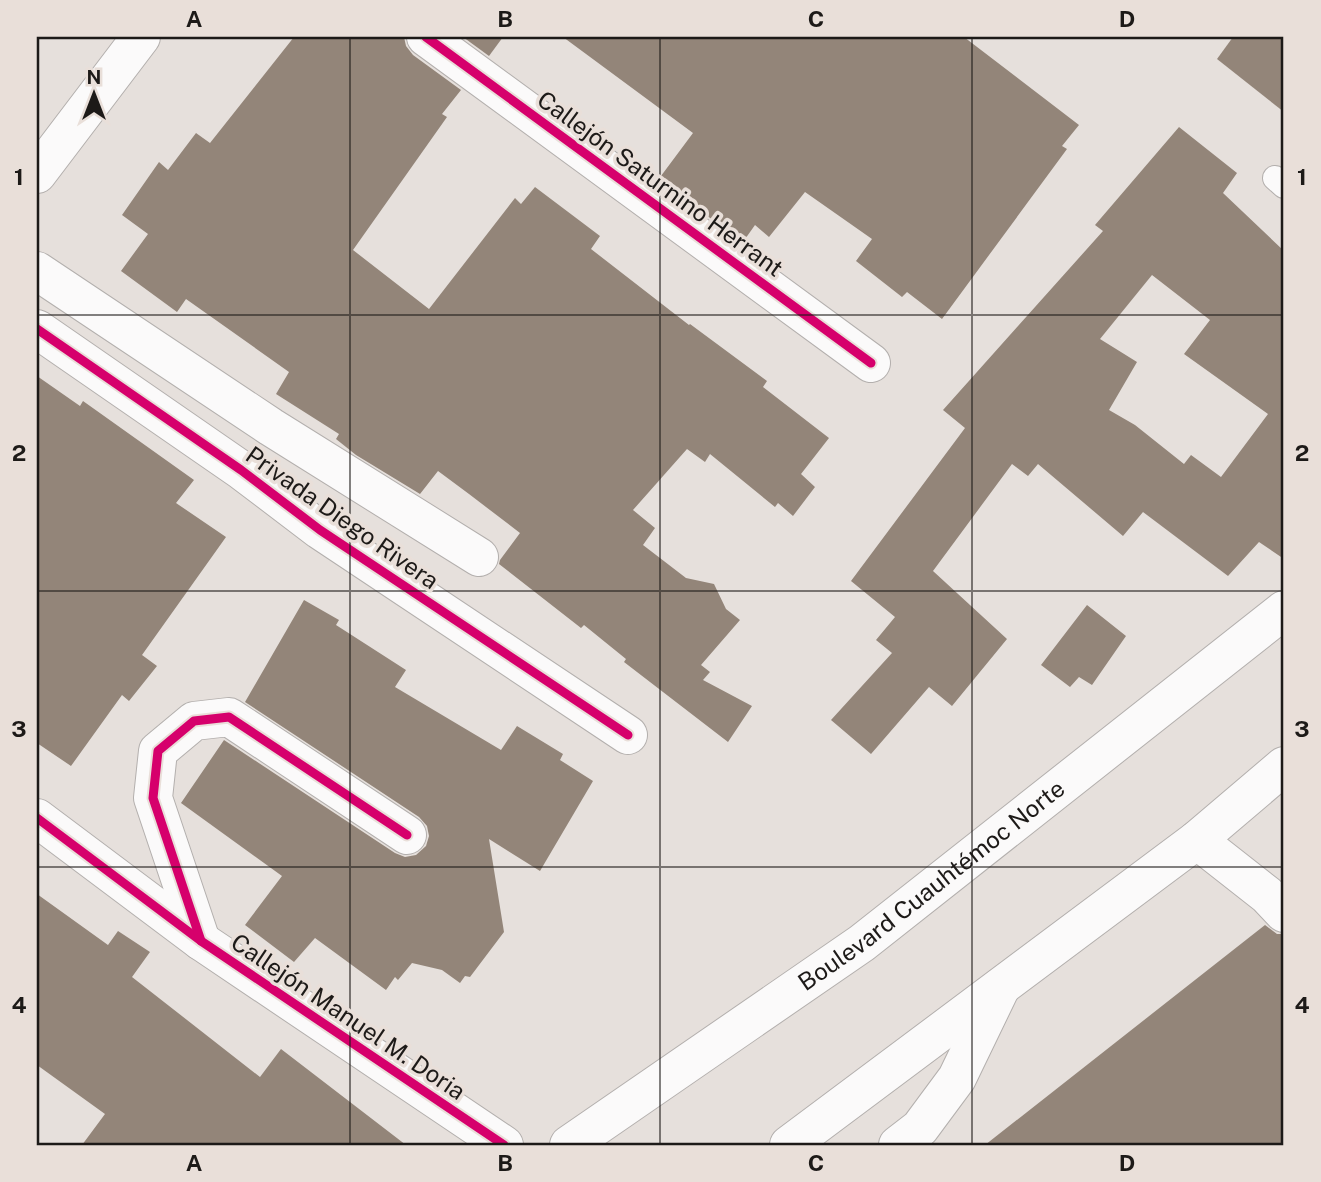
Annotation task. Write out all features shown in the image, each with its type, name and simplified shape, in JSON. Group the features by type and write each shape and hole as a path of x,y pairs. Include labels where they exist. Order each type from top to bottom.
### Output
{"street":[{"path":"37,174 141,37"},
{"name":"Callejón Saturnino Herrant","path":"426,37 872,363"},
{"name":"Privada Diego Rivera","path":"37,271 271,427 479,557"},
{"name":"Privada Diego Rivera","path":"37,329 241,470 320,530 628,735"},
{"name":"Boulevard Cuauhtémoc Norte","path":"569,1145 862,943 1284,610"},
{"path":"201,941 153,798 158,751 194,721 229,718 407,835"},
{"path":"789,1145 1197,840 1284,766"},
{"name":"Callejón Manuel M. Doria","path":"37,818 201,941 504,1145"},
{"path":"1197,840 1267,895 1284,913"},
{"path":"898,1145 920,1128 957,1078 1001,987"}],"building":[{"path":"294,37 404,37 406,46 413,55 461,90 442,114 447,117 353,250 429,309 515,198 521,204 535,187 600,236 591,249 767,381 763,387 829,438 801,474 815,487 793,516 778,503 775,507 710,454 705,462 687,449 633,510 655,528 643,545 686,578 714,584 726,609 740,620 701,665 710,672 703,680 752,706 728,742 624,662 626,659 584,625 581,628 499,564 520,533 438,471 420,494 356,455 336,439 339,434 276,394 289,372 186,299 177,312 121,271 148,234 122,215 159,162 168,170 196,133 210,143"},
{"path":"463,37 503,37 489,56"},
{"path":"563,37 964,37 1079,125 1062,146 1067,149 942,319 907,292 902,297 856,261 872,239 805,192 769,237 755,225 743,242 658,180 693,133"},
{"path":"1233,37 1284,37 1284,112 1217,59"},
{"path":"1179,127 1237,173 1223,193 1284,251 1284,559 1259,542 1228,576 1143,512 1123,536 1038,464 1028,476 1012,464 933,571 1007,639 952,706 929,687 871,754 831,720 892,653 876,640 895,617 851,581 965,428 943,410 1103,231 1095,225","holes":["1152,275 1210,320 1184,354 1268,414 1221,477 1191,455 1184,464 1135,425 1109,410 1137,362 1100,339"]},
{"path":"37,376 80,406 83,401 194,480 176,503 226,537 142,655 157,666 129,701 122,695 71,766 37,743"},
{"path":"304,600 339,620 336,625 406,670 395,687 501,750 517,726 563,754 560,760 593,781 540,871 489,839 504,932 470,977 465,976 460,983 442,970 412,963 398,980 395,977 386,990 315,938 294,962 245,925 282,876 181,803 224,740 395,853 405,857 416,855 426,846 429,836 427,826 419,817 245,702"},
{"path":"1087,605 1126,636 1092,685 1079,677 1070,687 1041,665"},
{"path":"37,894 108,945 118,931 150,952 132,977 260,1077 281,1049 406,1145 82,1145 105,1114 37,1065"},
{"path":"1265,925 1277,934 1284,934 1284,1145 985,1145"}],"cycle path":[{"path":"426,37 871,363"},
{"path":"37,329 241,470 320,530 628,735"},
{"path":"201,941 153,798 158,751 194,721 229,717 407,835"},
{"path":"37,818 201,941 504,1145"}]}
